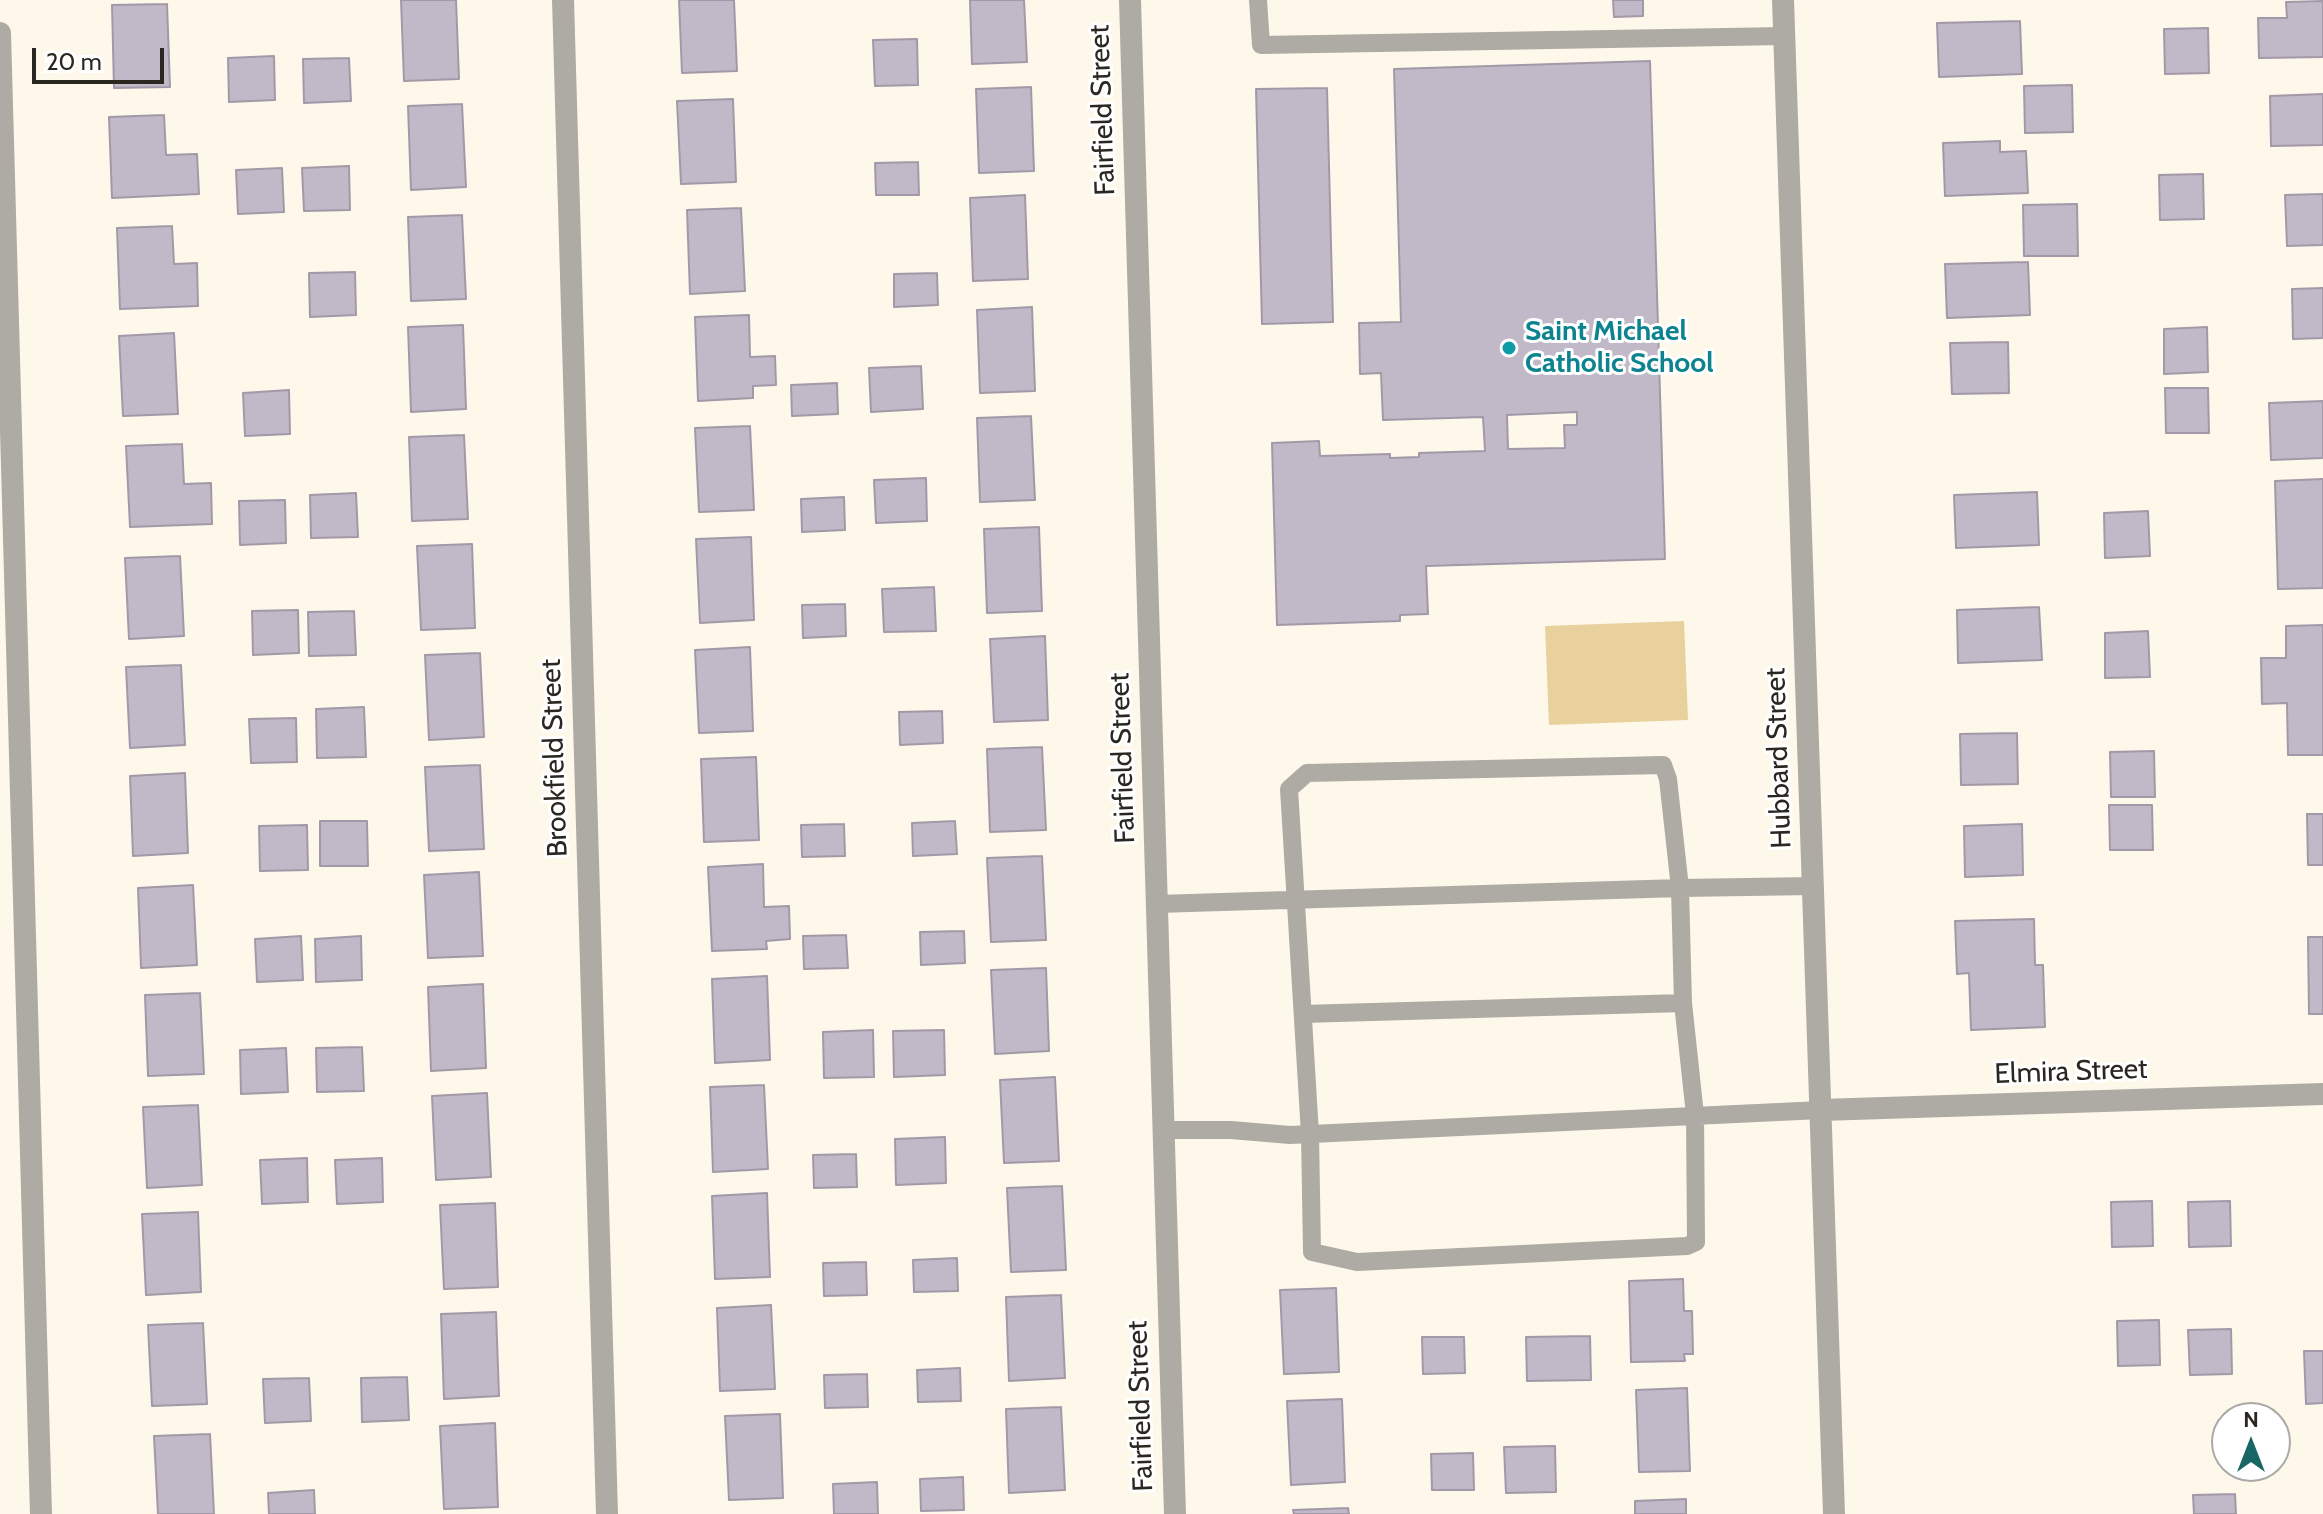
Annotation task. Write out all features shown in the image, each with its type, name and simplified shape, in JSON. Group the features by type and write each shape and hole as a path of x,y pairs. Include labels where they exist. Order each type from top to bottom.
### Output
{"street":[{"name":"Brookfield Street","path":"563,0 607,1514"},
{"name":"Fairfield Street","path":"1130,0 1175,1514"},
{"name":"Hubbard Street","path":"1783,0 1834,1514"},
{"path":"0,33 41,1514"},
{"name":"Elmira Street","path":"1821,1110 2323,1094"}],"lane":[{"path":"1258,0 1261,45 1784,36"},
{"path":"1663,765 1668,779 1680,888 1683,1003 1695,1115 1696,1242 1687,1246 1357,1262 1312,1252 1310,1134 1289,789 1307,773 1663,765"},
{"path":"1157,904 1814,886"},
{"path":"1303,1014 1683,1003"},
{"path":"1163,1130 1231,1130 1290,1135 1821,1110"}],"shaded area":[{"path":"1684,621 1688,720 1549,725 1545,626"}],"building":[{"path":"401,0 456,0 459,79 404,81"},
{"path":"679,0 734,0 737,71 682,73"},
{"path":"970,0 1024,0 1027,62 972,64"},
{"path":"1613,0 1643,0 1643,16 1614,17"},
{"path":"2323,1 2323,57 2259,58 2258,18 2287,18 2286,2"},
{"path":"167,4 170,87 114,88 112,5"},
{"path":"2020,21 2022,74 1939,77 1937,23"},
{"path":"2208,28 2209,73 2165,74 2164,29"},
{"path":"917,39 918,85 875,86 873,40"},
{"path":"274,56 275,100 229,102 228,58"},
{"path":"349,58 351,101 304,103 303,59"},
{"name":"Saint Michael Catholic School","path":"1650,61 1665,559 1426,566 1428,614 1400,615 1400,621 1277,625 1272,443 1319,441 1320,456 1390,454 1390,458 1419,457 1419,453 1485,451 1483,417 1383,420 1381,373 1360,374 1359,323 1401,322 1394,69","holes":["1577,412 1577,425 1564,425 1565,448 1508,449 1507,415"]},
{"path":"2072,85 2073,132 2025,133 2024,86"},
{"path":"1031,87 1034,171 979,173 976,89"},
{"path":"1327,88 1333,322 1262,324 1256,89"},
{"path":"2323,94 2323,145 2271,146 2270,96"},
{"path":"733,99 736,182 681,184 677,101"},
{"path":"462,104 466,187 411,190 408,106"},
{"path":"164,115 166,155 197,154 199,194 112,198 109,117"},
{"path":"2000,141 2000,152 2026,151 2028,193 1945,196 1943,143"},
{"path":"918,162 919,195 876,195 875,163"},
{"path":"349,166 350,210 304,211 302,168"},
{"path":"282,168 284,212 238,214 236,170"},
{"path":"2203,174 2204,219 2160,220 2159,175"},
{"path":"2323,194 2323,245 2287,246 2285,195"},
{"path":"1025,195 1028,279 973,281 970,198"},
{"path":"2077,204 2078,256 2024,256 2023,205"},
{"path":"741,208 745,291 690,294 687,210"},
{"path":"462,215 466,299 411,301 408,217"},
{"path":"172,226 174,264 197,263 198,306 120,309 117,228"},
{"path":"2028,262 2030,315 1947,318 1945,264"},
{"path":"355,272 356,315 310,317 309,273"},
{"path":"937,273 938,305 894,307 894,274"},
{"path":"2323,288 2323,338 2293,339 2292,289"},
{"path":"1032,307 1035,391 980,393 977,310"},
{"path":"749,315 750,357 775,356 776,385 753,386 753,398 698,401 695,317"},
{"path":"463,325 466,409 411,412 408,327"},
{"path":"2207,327 2208,372 2164,374 2164,329"},
{"path":"174,333 178,414 123,416 119,336"},
{"path":"2008,342 2009,393 1952,394 1950,343"},
{"path":"921,366 923,409 871,412 869,368"},
{"path":"837,383 838,414 792,416 791,385"},
{"path":"2165,388 2208,388 2209,433 2166,433"},
{"path":"289,390 290,434 245,436 243,393"},
{"path":"2323,401 2323,458 2271,460 2269,403"},
{"path":"1031,416 1035,500 980,502 977,418"},
{"path":"750,426 754,510 699,512 695,428"},
{"path":"464,435 468,519 412,521 409,437"},
{"path":"182,444 184,484 211,483 212,524 130,527 126,446"},
{"path":"926,478 927,521 876,523 874,480"},
{"path":"2323,479 2323,588 2278,589 2275,481"},
{"path":"2037,492 2039,545 1956,548 1954,495"},
{"path":"356,493 358,537 311,538 310,495"},
{"path":"844,497 845,530 802,532 801,499"},
{"path":"285,500 286,543 240,545 239,501"},
{"path":"2148,511 2150,556 2105,558 2104,513"},
{"path":"1039,527 1042,611 987,613 984,529"},
{"path":"751,537 754,620 700,623 696,539"},
{"path":"472,544 475,628 421,630 417,546"},
{"path":"180,556 184,636 129,639 125,558"},
{"path":"934,587 936,631 884,632 882,589"},
{"path":"845,604 846,636 803,638 802,605"},
{"path":"2039,607 2042,660 1958,663 1957,610"},
{"path":"298,610 299,653 253,655 252,611"},
{"path":"354,611 356,655 309,656 308,612"},
{"path":"2323,625 2323,755 2288,755 2287,703 2262,704 2261,658 2286,658 2286,626"},
{"path":"2148,631 2150,677 2105,678 2105,633"},
{"path":"1045,636 1048,720 994,722 990,639"},
{"path":"750,647 753,731 699,733 695,650"},
{"path":"480,653 484,737 429,740 425,655"},
{"path":"181,665 185,745 130,748 126,667"},
{"path":"364,707 366,757 317,758 316,709"},
{"path":"942,711 943,743 900,745 899,712"},
{"path":"296,718 297,762 251,763 249,719"},
{"path":"2017,733 2018,784 1961,785 1960,734"},
{"path":"1042,747 1046,830 990,832 987,749"},
{"path":"2154,751 2155,797 2111,797 2110,752"},
{"path":"756,757 759,840 704,842 701,759"},
{"path":"480,765 484,849 429,851 425,767"},
{"path":"185,773 188,853 133,856 130,776"},
{"path":"2109,805 2152,805 2153,850 2110,850"},
{"path":"2307,814 2323,814 2323,865 2308,865"},
{"path":"320,821 367,821 368,866 320,866"},
{"path":"955,821 957,854 913,856 912,823"},
{"path":"844,824 845,856 802,857 801,825"},
{"path":"2022,824 2023,875 1965,877 1964,826"},
{"path":"307,825 308,870 260,871 259,826"},
{"path":"1042,856 1046,940 991,942 987,858"},
{"path":"763,864 764,907 789,906 790,939 766,941 767,949 712,951 708,867"},
{"path":"479,872 483,956 428,958 424,875"},
{"path":"193,885 197,965 141,968 138,888"},
{"path":"2034,919 2035,965 2043,965 2045,1027 1971,1030 1969,973 1957,974 1955,921"},
{"path":"964,931 965,963 921,965 920,932"},
{"path":"846,935 848,968 804,969 803,936"},
{"path":"301,936 303,980 257,982 255,939"},
{"path":"361,936 362,980 316,982 315,939"},
{"path":"2308,937 2323,937 2323,1014 2309,1014"},
{"path":"1046,968 1049,1051 995,1054 991,970"},
{"path":"767,976 770,1060 715,1063 712,979"},
{"path":"483,984 486,1068 431,1071 428,987"},
{"path":"200,993 204,1074 148,1076 145,995"},
{"path":"873,1030 874,1077 824,1078 823,1032"},
{"path":"944,1030 945,1075 894,1077 893,1031"},
{"path":"362,1047 364,1091 317,1092 316,1048"},
{"path":"286,1048 288,1092 241,1094 240,1050"},
{"path":"1055,1077 1059,1161 1004,1163 1000,1080"},
{"path":"764,1085 768,1169 713,1172 710,1087"},
{"path":"487,1093 491,1177 436,1180 432,1096"},
{"path":"198,1105 202,1185 147,1188 143,1107"},
{"path":"945,1137 946,1183 896,1185 895,1139"},
{"path":"856,1154 857,1187 814,1188 813,1155"},
{"path":"307,1158 308,1202 262,1204 260,1160"},
{"path":"382,1158 383,1202 337,1204 335,1160"},
{"path":"1062,1186 1066,1270 1011,1272 1007,1188"},
{"path":"767,1193 770,1277 715,1279 712,1196"},
{"path":"2152,1201 2153,1246 2112,1247 2111,1202"},
{"path":"2230,1201 2231,1246 2189,1247 2188,1202"},
{"path":"495,1203 498,1287 444,1289 440,1205"},
{"path":"198,1212 201,1292 146,1295 142,1214"},
{"path":"957,1258 958,1291 914,1292 913,1260"},
{"path":"866,1262 867,1295 824,1296 823,1263"},
{"path":"1683,1279 1684,1311 1692,1311 1693,1354 1684,1354 1685,1361 1631,1362 1629,1281"},
{"path":"1336,1288 1339,1372 1284,1374 1280,1290"},
{"path":"1061,1295 1065,1378 1009,1381 1006,1297"},
{"path":"771,1305 775,1389 720,1391 717,1308"},
{"path":"496,1312 499,1396 444,1399 441,1314"},
{"path":"2159,1320 2160,1365 2118,1366 2117,1321"},
{"path":"203,1323 207,1404 152,1406 148,1325"},
{"path":"2231,1329 2232,1374 2190,1375 2188,1330"},
{"path":"1590,1336 1591,1380 1527,1381 1526,1337"},
{"path":"1422,1337 1464,1337 1465,1373 1423,1374"},
{"path":"2304,1351 2323,1351 2323,1403 2306,1404"},
{"path":"960,1368 961,1401 918,1402 917,1370"},
{"path":"867,1374 868,1407 825,1408 824,1375"},
{"path":"407,1377 409,1420 362,1422 361,1378"},
{"path":"309,1378 311,1421 265,1423 263,1379"},
{"path":"1687,1388 1690,1471 1639,1472 1636,1390"},
{"path":"1342,1399 1345,1482 1291,1485 1287,1401"},
{"path":"1061,1407 1065,1490 1009,1493 1006,1409"},
{"path":"780,1414 783,1498 729,1500 725,1416"},
{"path":"495,1423 498,1507 444,1509 440,1426"},
{"path":"210,1434 214,1514 158,1514 154,1436"},
{"path":"1555,1446 1556,1492 1506,1493 1504,1447"},
{"path":"1473,1453 1474,1490 1432,1490 1431,1454"},
{"path":"963,1477 964,1510 921,1511 920,1479"},
{"path":"877,1482 878,1514 834,1514 833,1484"},
{"path":"314,1490 315,1514 269,1514 268,1493"},
{"path":"2235,1494 2236,1514 2194,1514 2193,1495"},
{"path":"1686,1499 1686,1514 1635,1514 1635,1501"},
{"path":"1348,1508 1349,1514 1294,1514 1293,1510"}],"place":[{"name":"Saint Michael Catholic School","path":"1509,348"}]}
